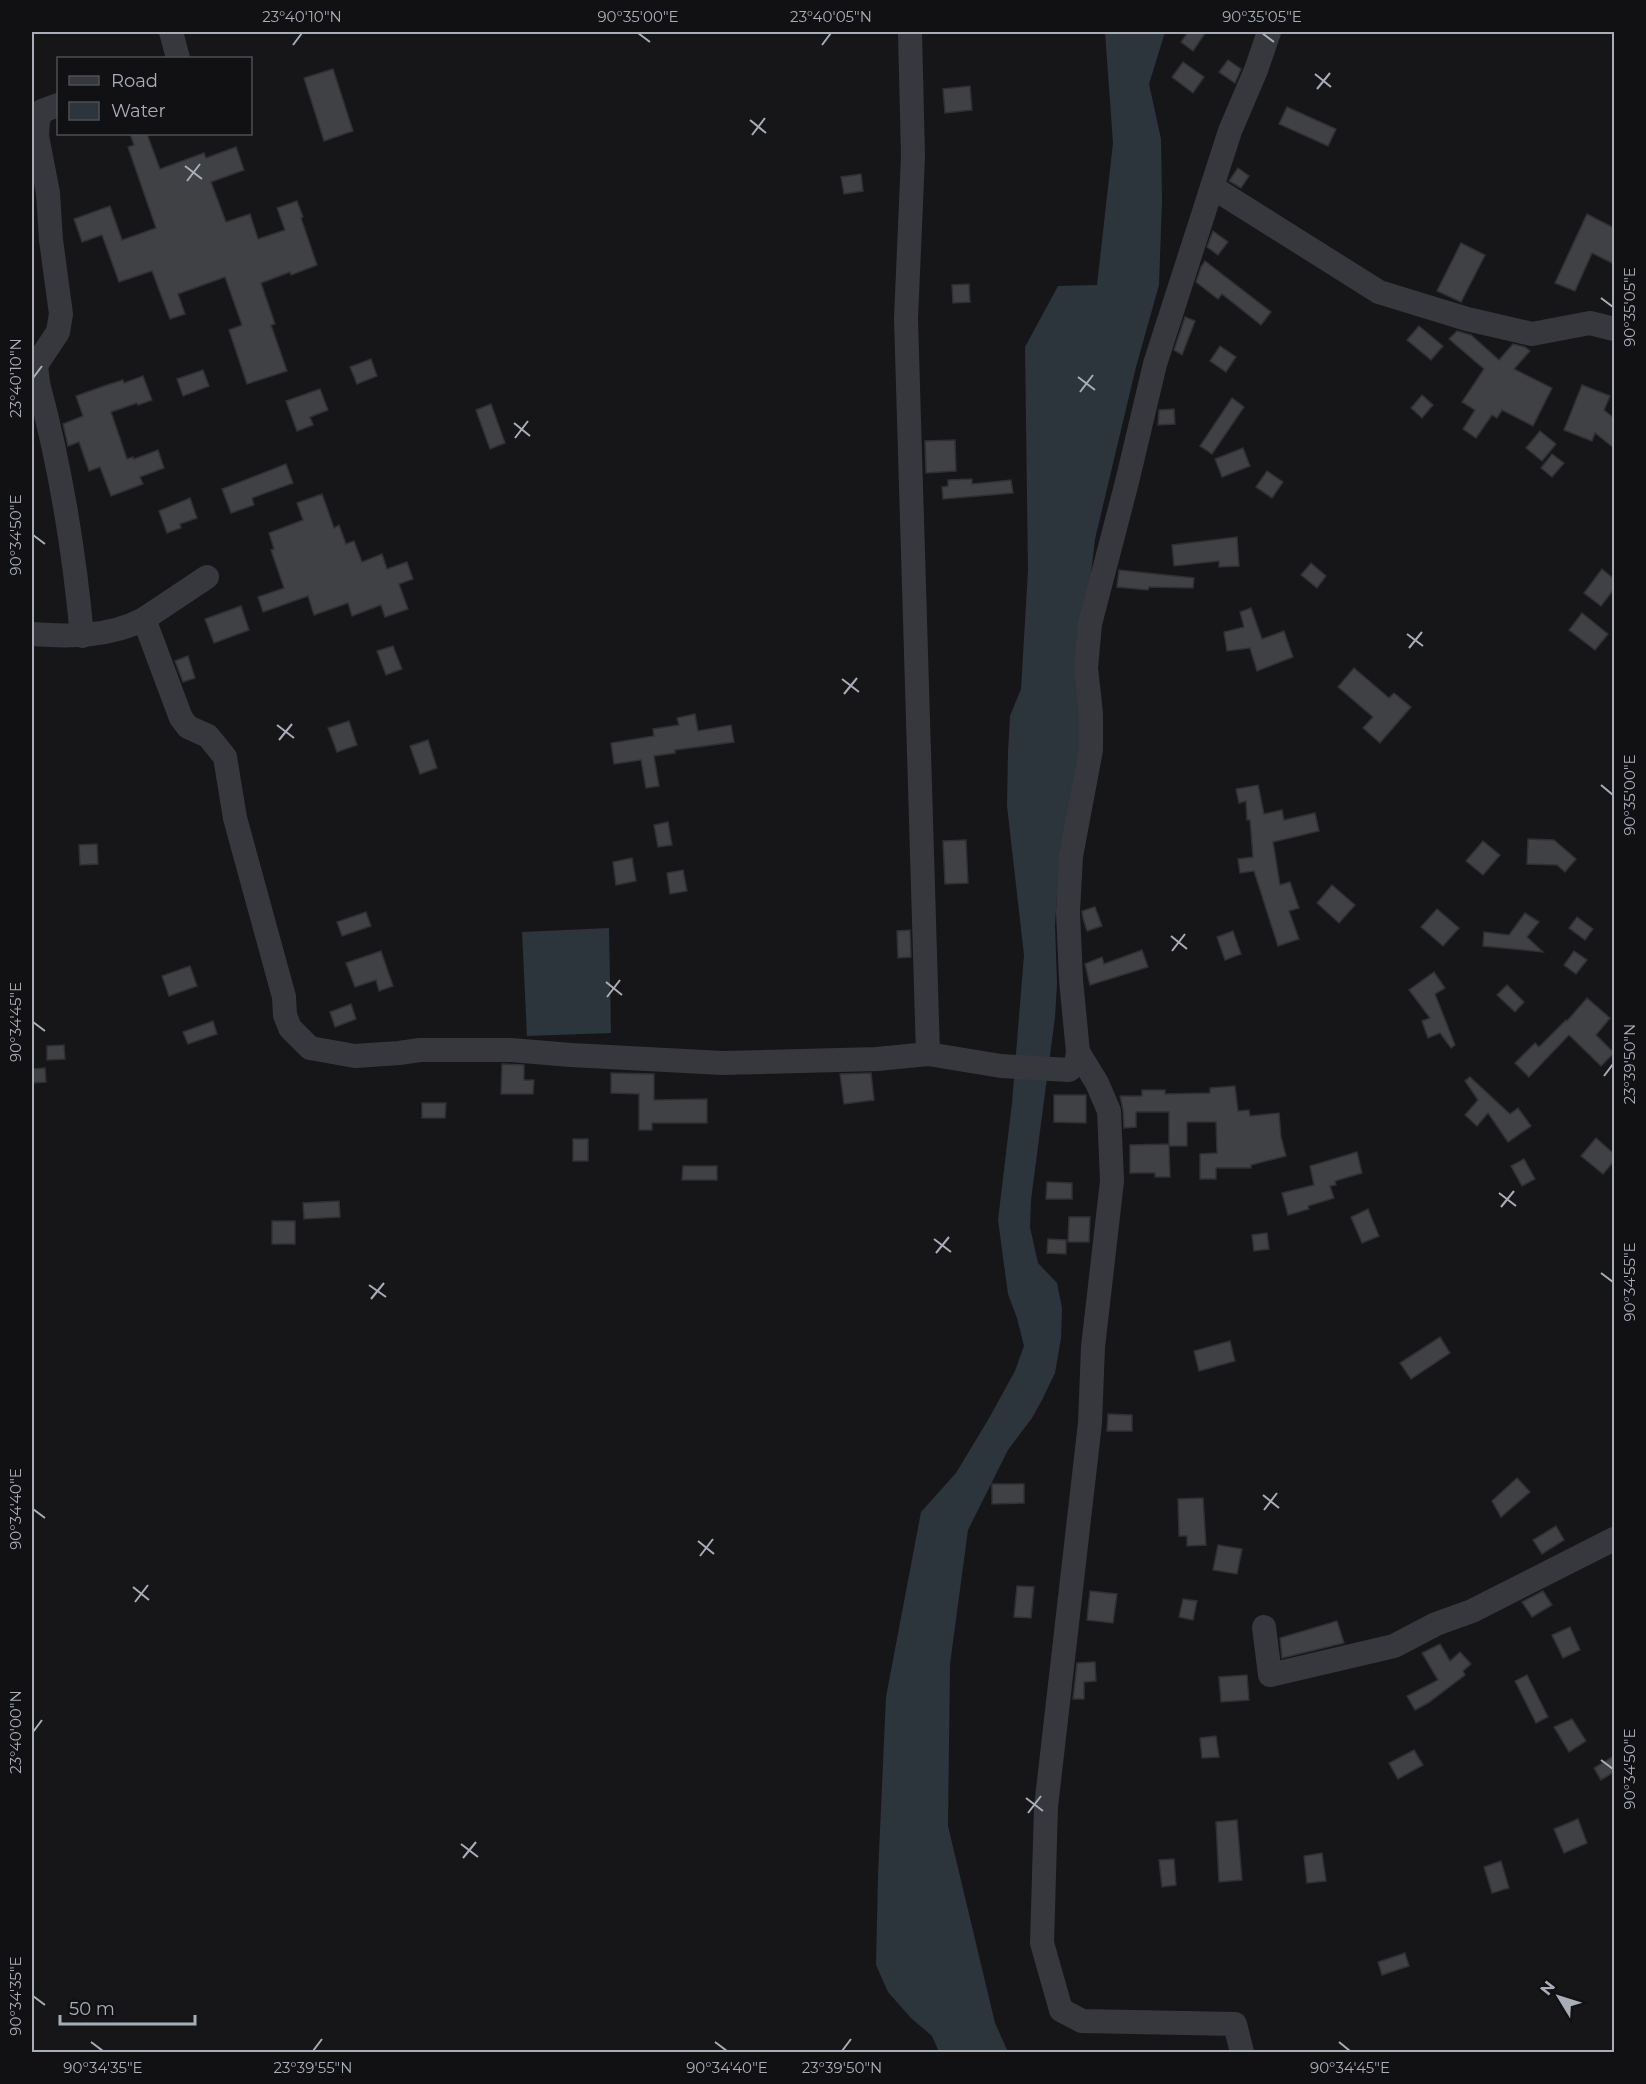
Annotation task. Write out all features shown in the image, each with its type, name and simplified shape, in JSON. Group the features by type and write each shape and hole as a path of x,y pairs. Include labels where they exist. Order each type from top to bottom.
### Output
{"street":[{"path":"171,32 178,57"},
{"path":"910,32 913,156 906,319 928,1054"},
{"path":"1242,2052 1235,2024 1082,2021 1061,2010 1042,1943 1046,1807 1088,1435 1093,1347 1112,1181 1109,1111 1097,1083 1073,1061 1068,912 1071,856 1091,750 1091,713 1086,668 1090,624 1155,364 1230,131 1256,70 1269,32"},
{"path":"57,105 42,111 38,121 37,136 48,193 51,240 61,314 58,332 36,365 65,496 76,563 82,636"},
{"path":"1212,187 1379,292 1467,319 1532,334 1590,323 1614,329"},
{"path":"32,634 82,636 135,624 207,577"},
{"path":"144,619 181,718 188,727 208,736 225,757 235,818 284,997 285,1015 290,1028 310,1048 355,1056 420,1050 511,1050 723,1063 878,1059 928,1054 1001,1066 1073,1061"},
{"path":"1263,1627 1270,1675 1395,1646 1436,1624 1472,1611 1614,1539"}],"water":[{"path":"1105,32 1165,32 1149,84 1161,139 1162,201 1159,285 1136,367 1095,539 1079,681 1083,700 1077,788 1058,879 1055,925 1057,984 1055,1017 1031,1200 1030,1227 1038,1263 1057,1283 1062,1308 1061,1338 1055,1373 1042,1400 1032,1418 1008,1450 968,1530 950,1664 948,1826 995,2023 1008,2052 939,2052 932,2036 911,2018 888,1992 876,1965 886,1697 921,1512 956,1473 1015,1371 1024,1346 1008,1294 998,1220 1012,1103 1024,955 1007,806 1010,716 1021,689 1028,570 1025,347 1058,286 1097,285 1113,143"},
{"path":"609,928 611,1033 527,1036 522,932"}],"building":[{"path":"1188,32 1206,32 1193,51 1181,42"},
{"path":"1228,60 1241,69 1235,83 1219,72"},
{"path":"1183,62 1204,77 1193,93 1172,77"},
{"path":"333,69 353,131 324,141 304,78"},
{"path":"970,86 972,110 945,113 943,89"},
{"path":"1287,107 1336,129 1328,146 1279,124"},
{"path":"130,135 147,135 160,169 204,153 206,158 236,147 244,170 211,182 226,222 250,214 258,239 285,230 277,208 297,201 317,265 261,283 275,324 271,325 287,371 247,384 229,330 242,325 225,277 178,294 185,314 170,319 152,271 119,282 102,235 82,242 74,219 110,206 122,240 156,228 128,147 134,145"},
{"path":"1238,168 1249,176 1241,188 1229,181"},
{"path":"861,174 863,191 844,194 841,177"},
{"path":"1587,214 1614,228 1614,264 1592,253 1575,291 1555,283"},
{"path":"1213,231 1228,242 1218,255 1207,247"},
{"path":"1461,243 1485,255 1461,302 1437,291"},
{"path":"1205,261 1271,312 1261,325 1222,294 1218,299 1196,282"},
{"path":"969,284 970,302 953,303 952,285"},
{"path":"1185,317 1195,321 1182,355 1174,350"},
{"path":"1419,326 1443,346 1431,360 1407,340"},
{"path":"1457,331 1471,335 1499,360 1513,344 1530,351 1514,369 1552,388 1533,426 1502,410 1497,418 1492,415 1476,438 1463,429 1475,410 1462,402 1484,369 1449,339"},
{"path":"1220,346 1236,357 1226,372 1210,361"},
{"path":"371,359 377,376 357,384 350,367"},
{"path":"203,370 209,386 183,396 177,379"},
{"path":"143,376 152,400 111,412 127,459 133,457 134,459 158,450 164,468 140,477 143,484 111,496 100,467 89,471 79,442 68,446 63,424 83,416 76,396 123,380 124,383"},
{"path":"1582,385 1610,396 1604,410 1614,418 1614,448 1595,433 1592,441 1564,430"},
{"path":"320,389 328,410 310,417 313,425 297,431 286,401"},
{"path":"1422,395 1433,405 1422,418 1411,408"},
{"path":"1232,398 1244,407 1212,454 1200,446"},
{"path":"491,404 505,443 490,449 476,410"},
{"path":"1174,409 1175,424 1158,425 1159,410"},
{"path":"1540,431 1556,444 1542,461 1526,448"},
{"path":"955,440 956,471 926,473 925,441"},
{"path":"1243,448 1250,466 1222,477 1215,459"},
{"path":"1552,454 1564,463 1552,477 1541,468"},
{"path":"286,464 293,483 252,498 254,505 231,513 222,489"},
{"path":"1267,471 1283,482 1272,498 1256,487"},
{"path":"972,479 972,484 1011,480 1013,493 943,499 942,487 948,486 948,480"},
{"path":"322,494 334,528 339,525 346,544 354,541 362,562 382,554 387,569 407,562 413,579 399,584 408,609 385,617 381,605 352,616 348,603 314,615 308,596 263,612 258,597 284,588 271,550 274,549 269,533 303,520 297,503"},
{"path":"190,498 197,518 180,524 181,528 167,533 159,511"},
{"path":"1237,537 1239,566 1219,567 1219,561 1174,566 1172,545"},
{"path":"1311,563 1326,576 1317,588 1301,575"},
{"path":"1602,569 1614,579 1614,589 1601,606 1584,593"},
{"path":"1119,570 1194,578 1193,588 1149,587 1148,590 1117,587"},
{"path":"241,606 249,630 214,643 205,619"},
{"path":"1251,608 1262,639 1284,631 1293,657 1257,671 1250,648 1227,651 1224,632 1244,627 1240,612"},
{"path":"1582,613 1608,634 1595,650 1569,630"},
{"path":"393,646 402,669 386,675 377,651"},
{"path":"188,656 195,678 183,682 175,661"},
{"path":"1354,668 1389,698 1394,693 1411,707 1380,743 1363,728 1373,717 1338,687"},
{"path":"695,714 698,731 731,725 734,742 675,750 675,753 654,756 659,786 646,788 641,760 614,764 611,743 654,736 653,729 679,725 677,718"},
{"path":"349,721 357,745 337,752 328,728"},
{"path":"428,740 437,768 420,774 410,746"},
{"path":"1258,785 1264,814 1282,810 1284,820 1315,813 1319,831 1273,842 1280,885 1290,882 1299,908 1289,911 1299,939 1278,946 1254,871 1240,873 1238,859 1253,857 1246,801 1239,803 1236,789"},
{"path":"668,822 672,845 658,847 654,825"},
{"path":"1528,839 1554,840 1576,859 1565,872 1557,865 1527,864"},
{"path":"966,840 968,883 945,884 943,841"},
{"path":"1483,841 1500,855 1483,875 1466,861"},
{"path":"97,844 98,864 80,865 79,845"},
{"path":"632,858 636,881 616,885 613,862"},
{"path":"683,870 687,891 670,894 667,873"},
{"path":"1332,885 1355,905 1339,923 1317,903"},
{"path":"1095,907 1102,926 1087,931 1082,911"},
{"path":"1437,909 1459,928 1443,946 1421,927"},
{"path":"366,912 371,926 342,936 337,922"},
{"path":"1525,913 1539,922 1527,937 1543,952 1483,946 1484,932 1509,935"},
{"path":"1577,917 1593,929 1585,940 1569,928"},
{"path":"910,930 911,957 898,958 897,931"},
{"path":"1233,931 1241,954 1225,960 1217,937"},
{"path":"1142,950 1148,967 1090,985 1085,964 1102,957 1104,964"},
{"path":"381,951 393,986 379,991 376,980 355,987 346,963"},
{"path":"1574,951 1587,960 1576,974 1564,965"},
{"path":"190,966 197,986 169,996 162,976"},
{"path":"1434,972 1445,988 1435,994 1455,1045 1451,1048 1440,1033 1428,1038 1422,1021 1430,1018 1409,990"},
{"path":"1507,985 1524,1002 1515,1012 1497,995"},
{"path":"1587,998 1610,1018 1596,1035 1614,1053 1601,1066 1569,1035 1529,1077 1515,1063 1535,1043 1539,1047 1567,1021"},
{"path":"351,1004 356,1019 335,1027 330,1012"},
{"path":"213,1021 217,1034 188,1044 183,1032"},
{"path":"64,1045 65,1059 47,1060 47,1046"},
{"path":"502,1064 524,1065 524,1080 534,1080 533,1094 501,1094"},
{"path":"45,1068 46,1082 32,1083 32,1069"},
{"path":"611,1073 654,1074 654,1100 707,1099 707,1123 652,1123 652,1130 639,1130 639,1094 611,1093"},
{"path":"871,1073 874,1100 844,1104 840,1074"},
{"path":"1470,1077 1510,1114 1518,1108 1531,1126 1508,1142 1488,1113 1477,1126 1465,1115 1478,1100 1465,1081"},
{"path":"1235,1086 1238,1111 1249,1110 1250,1116 1279,1113 1281,1137 1286,1156 1251,1165 1251,1168 1216,1168 1216,1179 1200,1179 1200,1154 1217,1153 1216,1122 1187,1122 1187,1146 1169,1146 1169,1112 1136,1112 1136,1127 1124,1128 1120,1096 1142,1096 1142,1090 1165,1090 1165,1094 1210,1093 1210,1088"},
{"path":"1054,1095 1086,1095 1086,1123 1054,1122"},
{"path":"422,1103 446,1103 445,1118 422,1118"},
{"path":"1596,1138 1614,1154 1614,1161 1603,1174 1581,1156"},
{"path":"573,1139 588,1139 588,1161 573,1161"},
{"path":"1169,1144 1170,1177 1155,1177 1155,1173 1130,1173 1130,1145"},
{"path":"1357,1152 1362,1173 1335,1181 1336,1185 1330,1186 1334,1198 1288,1215 1282,1193 1314,1185 1310,1166"},
{"path":"1524,1159 1535,1179 1522,1186 1511,1166"},
{"path":"683,1166 717,1166 717,1180 682,1180"},
{"path":"1047,1182 1072,1183 1072,1199 1046,1199"},
{"path":"339,1201 340,1217 304,1219 303,1203"},
{"path":"1368,1209 1379,1236 1362,1243 1351,1217"},
{"path":"1069,1217 1090,1217 1089,1242 1068,1242"},
{"path":"272,1221 295,1221 295,1244 272,1244"},
{"path":"1267,1233 1269,1249 1254,1251 1252,1235"},
{"path":"1048,1239 1066,1240 1066,1254 1047,1253"},
{"path":"1440,1337 1450,1353 1411,1379 1400,1363"},
{"path":"1230,1341 1235,1361 1199,1371 1194,1351"},
{"path":"1108,1414 1132,1415 1132,1431 1107,1431"},
{"path":"1517,1478 1530,1492 1501,1517 1492,1501"},
{"path":"992,1484 1024,1484 1024,1503 992,1504"},
{"path":"1203,1498 1206,1545 1187,1546 1187,1536 1179,1536 1178,1499"},
{"path":"1556,1526 1564,1540 1542,1554 1533,1540"},
{"path":"1218,1545 1242,1549 1237,1574 1213,1570"},
{"path":"1017,1586 1034,1587 1031,1618 1014,1617"},
{"path":"1090,1591 1117,1594 1113,1623 1087,1620"},
{"path":"1543,1591 1552,1605 1532,1617 1522,1602"},
{"path":"1183,1599 1197,1601 1193,1620 1179,1617"},
{"path":"1337,1621 1344,1643 1282,1658 1280,1638"},
{"path":"1570,1627 1580,1650 1563,1658 1552,1635"},
{"path":"1440,1644 1450,1661 1460,1652 1471,1664 1463,1671 1465,1675 1415,1710 1407,1696 1438,1680 1422,1653"},
{"path":"1095,1662 1096,1681 1084,1682 1084,1699 1073,1699 1077,1663"},
{"path":"1247,1675 1249,1700 1221,1702 1219,1677"},
{"path":"1527,1675 1548,1717 1536,1723 1515,1681"},
{"path":"1572,1719 1586,1741 1569,1752 1554,1727"},
{"path":"1216,1736 1219,1757 1202,1758 1200,1738"},
{"path":"1414,1750 1423,1765 1398,1779 1389,1763"},
{"path":"1614,1756 1614,1772 1601,1780 1594,1768"},
{"path":"1578,1819 1587,1843 1564,1853 1554,1829"},
{"path":"1237,1820 1242,1880 1219,1882 1216,1822"},
{"path":"1322,1853 1326,1881 1307,1883 1304,1856"},
{"path":"1174,1859 1176,1885 1162,1887 1159,1860"},
{"path":"1501,1861 1509,1888 1492,1893 1484,1867"},
{"path":"1405,1953 1409,1966 1382,1975 1378,1962"}]}
